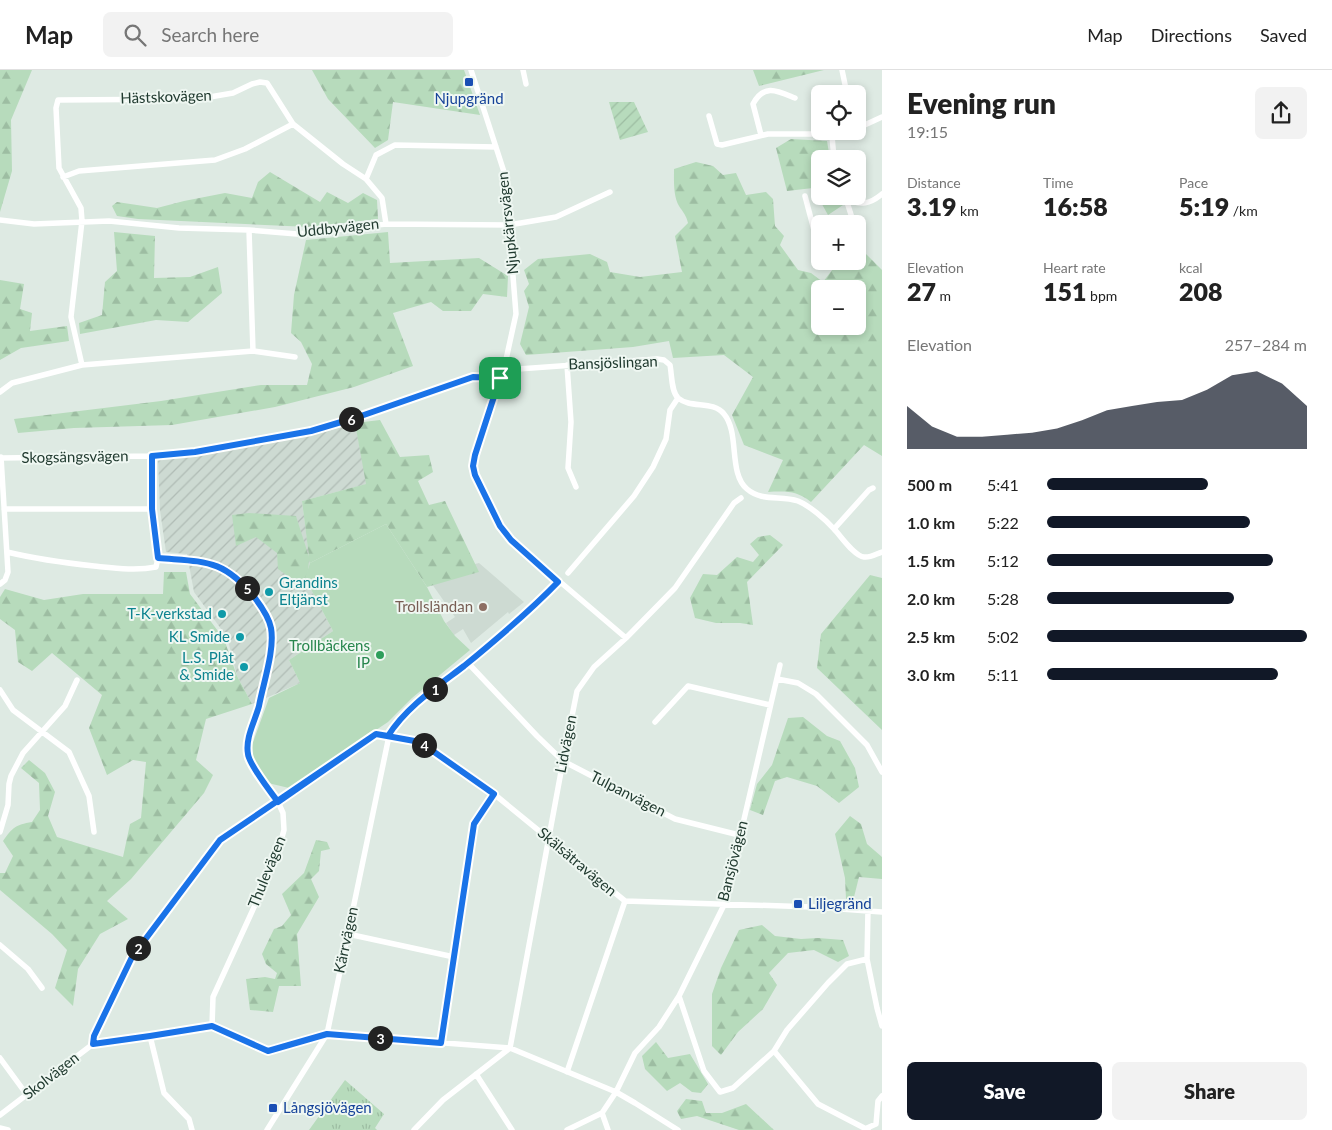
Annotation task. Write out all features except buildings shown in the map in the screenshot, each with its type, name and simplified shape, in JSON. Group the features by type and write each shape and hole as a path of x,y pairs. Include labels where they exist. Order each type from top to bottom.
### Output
{"street":[{"name":"Njupkärrsvägen","path":"471,70 505,176 516,314 503,370 475,455 473,466 475,475 500,526 511,540 626,638"},
{"path":"523,70 526,84"},
{"path":"842,70 845,85"},
{"name":"Hästskovägen","path":"82,221 81,208 59,168 56,108 58,100 198,99 232,93 260,82 267,83 293,124 323,149 366,179 382,198 386,224"},
{"path":"761,135 753,104 755,100 763,93 771,90 776,90 795,98"},
{"path":"709,116 717,144 722,145 761,135 811,134"},
{"path":"866,124 882,117"},
{"path":"63,177 79,171 215,160 245,149 293,124"},
{"path":"366,179 376,155 395,145 496,147"},
{"name":"Uddbyvägen","path":"0,220 34,224 110,221 179,228 249,230 297,234 386,224 509,225 556,217 610,192"},
{"path":"866,202 876,199 882,194"},
{"path":"805,196 811,219"},
{"path":"82,221 71,317 82,365"},
{"path":"249,230 253,351"},
{"path":"0,392 12,383 82,365 253,351 295,356"},
{"name":"Bansjöslingan","path":"503,370 664,360 670,365 673,388 678,398"},
{"path":"567,365 570,422 568,468 576,487"},
{"name":"Skogsängsvägen","path":"1,458 152,456 195,452 311,431 358,417 473,377 500,378"},
{"path":"568,573 634,496 653,467 666,439 670,410 678,398 688,402 711,406 724,413 730,423 736,463 741,481 746,489 760,497 799,501 834,528 858,555 865,558 882,552"},
{"path":"7,552 40,560 120,568 142,569 156,566 158,558 152,509 152,456"},
{"path":"0,584 5,580 8,572 1,458"},
{"path":"834,528 872,488"},
{"name":"Lidvägen","path":"510,1048 577,691 594,667 626,638 675,588 734,503 741,498"},
{"path":"4,509 152,509"},
{"name":"Thulevägen","path":"158,558 202,562 228,571 261,605 271,628 271,646 258,710 247,747 248,756 283,813 284,830 276,859 213,997 212,1026"},
{"path":"388,736 414,706 526,614 558,582"},
{"name":"Tulpanvägen","path":"468,663 563,761 675,819 739,835"},
{"name":"Bansjövägen","path":"602,1112 616,1092 635,1053 659,1027 679,996 724,905 780,665"},
{"path":"777,679 798,683 816,694 867,745 882,772"},
{"path":"0,832 8,805 8,784 11,776 23,753 66,706 77,680"},
{"path":"655,722 688,686 770,704"},
{"path":"0,690 13,710 69,752 89,796 94,832"},
{"name":"Skolvägen","path":"0,1115 93,1044 94,1036 132,957 220,840 376,734 388,736"},
{"name":"Skälsätravägen","path":"388,736 420,742 494,794 625,902 882,912"},
{"name":"Kärrvägen","path":"267,1130 327,1034 388,736"},
{"path":"441,1043 474,824 494,794"},
{"path":"567,1072 625,902"},
{"path":"868,910 867,959 882,1026"},
{"path":"348,934 454,957"},
{"path":"0,945 28,969 42,988"},
{"path":"679,996 704,1070 720,1092 733,1088 774,1052 787,1030 847,964 867,959"},
{"path":"93,1044 212,1026 268,1051 327,1034 510,1048 616,1092 678,1130"},
{"path":"150,1036 164,1093 189,1119 192,1130"},
{"path":"414,1130 443,1100 510,1048"},
{"path":"774,1052 818,1104 868,1129 876,1124 878,1101 882,1096"},
{"path":"0,1058 27,1095"},
{"path":"476,1074 512,1130"},
{"path":"567,1130 602,1112 608,1130"},
{"path":"0,1128 8,1130"}],"shaded area":[{"path":"355,423 367,484 302,501 310,563 305,578 333,631 289,660 300,683 252,704 237,676 227,637 194,592 187,554 166,552 160,510 158,458 234,450 325,432"},
{"name":"Trollsländan","path":"479,563 524,602 509,614 508,612 471,643 463,629 454,635 446,623 455,617 432,584 451,570"}],"green space":[{"path":"0,70 32,70 11,120 12,171 0,212"},
{"path":"312,70 464,70 480,115 393,102 388,140 375,148 328,99"},
{"path":"753,70 824,70 759,86"},
{"path":"609,102 634,102 648,132 620,140"},
{"path":"791,139 827,141 828,150 811,150 811,188 787,191 776,148"},
{"path":"696,162 713,166 723,175 736,173 746,195 766,192 773,199 775,226 784,236 780,245 798,270 811,273 820,280 811,280 811,335 866,335 866,280 825,280 832,270 866,270 866,254 882,270 882,456 864,445 811,502 791,492 768,492 783,460 744,445 732,415 753,377 724,355 673,358 669,341 633,347 526,355 520,344 529,307 524,291 529,284 524,270 538,259 590,254 607,262 610,272 640,277 682,272 675,236 688,223 679,206 674,188 674,169"},
{"path":"270,172 320,202 327,192 348,203 363,193 377,200 378,219 309,227 138,219 117,216 112,206 117,202 157,208 225,193 252,198 258,182"},
{"path":"822,205 843,205 828,215"},
{"path":"114,232 155,236 154,278 190,277 218,267 222,293 188,322 156,320 80,334 79,323 102,315 105,282 117,271"},
{"path":"388,232 390,263 479,258 508,276 507,297 483,294 471,311 443,311 431,302 393,313 413,366 354,387 275,407 172,425 74,428 18,433 14,419 161,401 261,385 307,385 312,364 301,342 291,333 294,295 306,240"},
{"path":"0,280 24,284 20,309 32,313 30,331 67,326 69,341 21,348 0,360"},
{"path":"380,420 400,457 429,455 433,472 418,481 429,505 445,501 479,572 427,587 386,524 310,563 309,560 306,589 278,569 277,553 256,537 236,546 232,515 249,513 296,516 309,557 302,501 366,484 355,423"},
{"name":"Trollbäckens IP","path":"386,524 427,587 444,621 455,636 470,650 412,698 388,722 289,788 268,783 253,757 252,745 269,698 300,683 289,660 333,631 305,578 310,563"},
{"path":"770,535 783,545 747,582 753,625 716,623 695,618 690,598 703,574 717,575 737,557 753,562 759,555 750,544 758,537"},
{"path":"164,572 186,572 190,594 224,639 237,676 252,704 206,719 196,760 213,775 204,793 131,879 107,901 128,919 100,934 78,969 73,1006 55,988 67,950 52,934 0,890 0,873 5,873 13,856 3,841 15,827 32,822 40,810 39,783 21,768 29,760 45,773 55,792 48,816 57,837 123,857 130,824 141,818 146,762 133,760 107,775 89,728 102,695 52,653 32,671 18,662 15,630 0,619 0,597 5,589 44,600 83,594 163,594"},
{"path":"870,575 882,578 882,730 817,668 821,634"},
{"path":"803,717 827,736 840,741 855,768 859,787 839,803 817,786 787,777 775,781 763,815 750,810 757,784 772,765 788,718"},
{"path":"850,816 861,824 867,844 882,857 882,879 859,877 854,897 846,899 845,878 835,834"},
{"path":"316,840 327,842 330,849 321,851 319,871 311,879 319,897 297,934 301,986 279,986 273,1012 250,1010 246,979 265,977 275,979 277,973 266,964 262,954 274,929 282,926 291,915 282,894 304,873"},
{"path":"762,925 775,936 843,940 849,956 838,962 814,950 788,953 769,973 777,985 763,1009 738,1032 721,1055 712,1046 712,994 721,968 739,930"},
{"path":"656,1042 668,1058 690,1054 708,1084 701,1093 692,1092 680,1083 667,1091 645,1069 642,1056"},
{"path":"345,1080 384,1114 375,1128 377,1130 309,1130"},
{"path":"686,1099 702,1101 706,1113 722,1113 746,1104 774,1130 739,1130 697,1116 681,1119 677,1111"}],"place":[{"name":"Njupgränd","path":"469,82"},
{"name":"Grandins Eltjänst","path":"269,592"},
{"name":"Trollsländan","path":"483,607"},
{"name":"T-K-verkstad","path":"222,614"},
{"name":"KL Smide","path":"240,637"},
{"name":"Trollbäckens IP","path":"380,655"},
{"name":"L.S. Plåt & Smide","path":"244,667"},
{"name":"Liljegränd","path":"798,904"},
{"name":"Långsjövägen","path":"273,1108"}],"route":[{"path":"500,378 473,377 358,417 311,431 195,452 152,456 152,509 158,558 202,562 228,571 251,593 261,605 267,617 271,628 269,660 258,710 247,747 251,763 278,802 327,768 376,734 420,742 494,794 474,824 441,1043 327,1034 268,1051 212,1026 93,1044 94,1036 132,957 220,840 278,802 376,734 388,736 414,706 526,614 558,582 556,578 511,540 500,526 475,475 473,466 475,455 500,378"}]}
